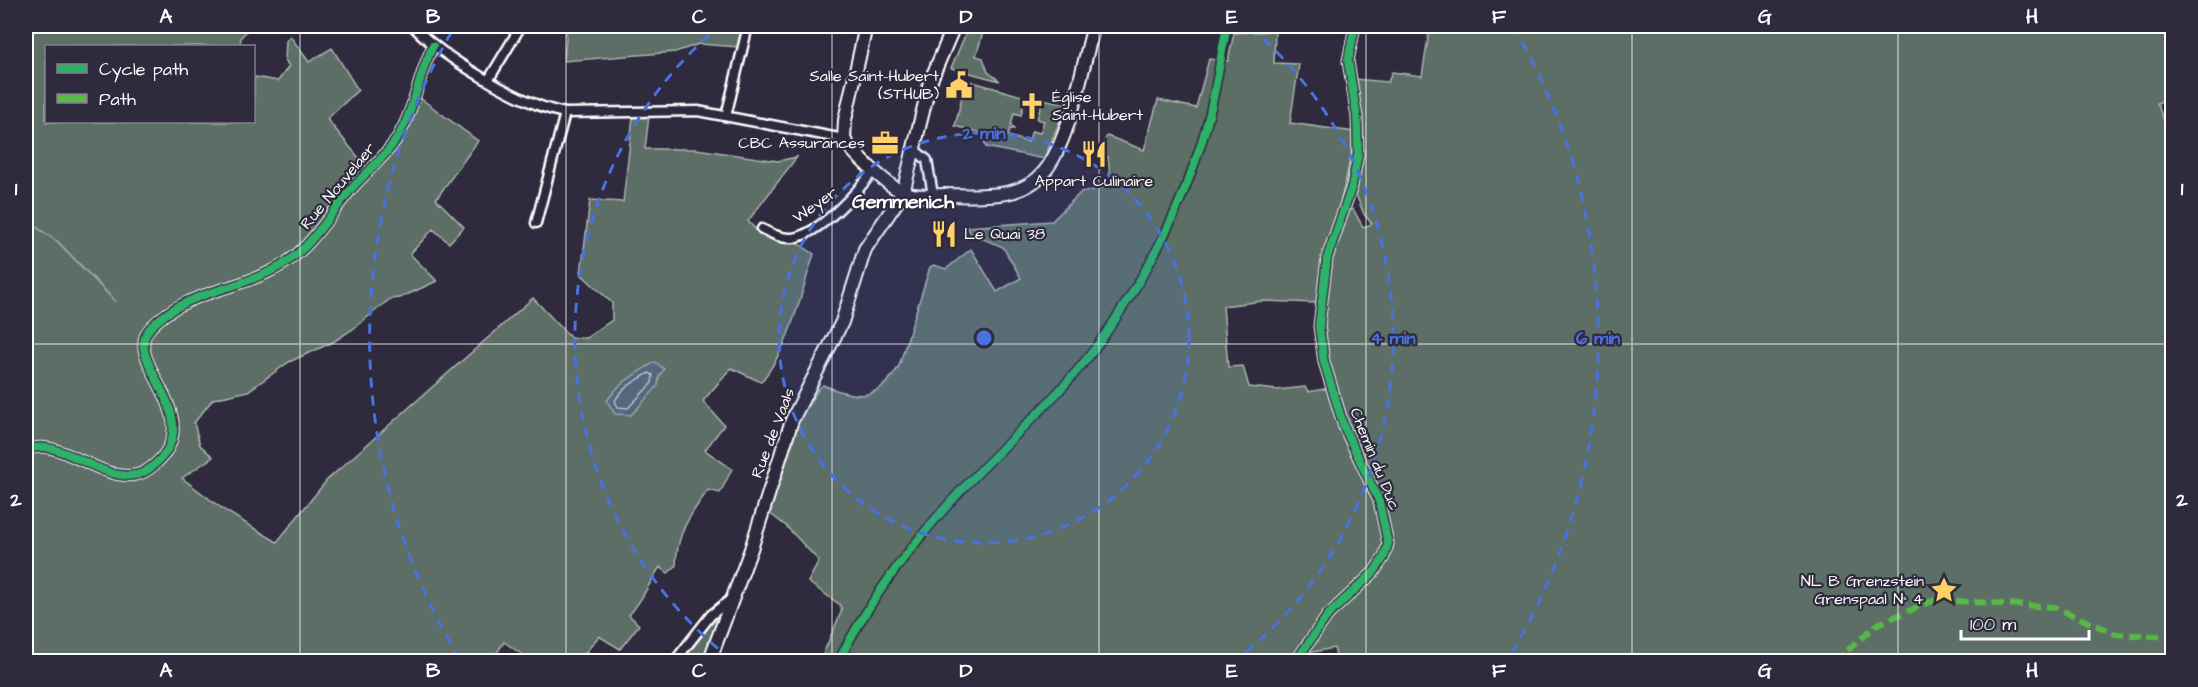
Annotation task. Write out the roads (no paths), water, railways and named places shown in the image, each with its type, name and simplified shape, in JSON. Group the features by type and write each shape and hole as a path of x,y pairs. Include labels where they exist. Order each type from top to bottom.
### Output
{"main road":[{"path":"866,26 845,120 844,139 850,149 903,193 933,195 1000,195 1020,190 1044,172 1064,131 1094,26"},
{"name":"Rue de Vaals","path":"709,662 734,598 792,420 845,316 865,249 903,193 930,82 954,26"}],"street":[{"path":"413,26 433,46 528,103 566,113 672,110 726,116 844,139"},
{"path":"489,79 522,26"},
{"path":"726,116 748,26"},
{"name":"Chemin du Duc","path":"1295,662 1328,615 1374,573 1384,557 1388,544 1379,501 1344,427 1324,362 1319,326 1327,258 1352,186 1358,154 1357,117 1348,61 1355,26"},
{"name":"Rue Nouvelaer","path":"26,452 33,447 48,447 107,471 133,475 149,469 166,453 172,439 173,414 149,364 144,335 156,322 201,294 249,281 275,270 318,235 348,193 400,133 433,46"},
{"path":"536,222 566,113"},
{"path":"915,150 927,160 933,195"},
{"name":"Weyer","path":"762,229 783,237 794,238 807,232 849,201 874,170"},
{"path":"674,662 711,615 734,598"}],"water":[{"path":"655,362 664,369 659,377 658,386 631,415 615,414 607,401 612,394 628,379"}],"waterway":[{"path":"26,220 58,242 115,301"}],"place":[{"name":"Salle Saint-Hubert (STHUB)","path":"959,85"},
{"name":"Église Saint-Hubert","path":"1032,106"},
{"name":"CBC Assurances","path":"885,143"},
{"name":"Appart Culinaire","path":"1094,154"},
{"name":"Le Quai 38","path":"944,234"},
{"name":"NL B Grenzstein Grenspaal N° 4","path":"1944,590"}],"district":[{"name":"Gemmenich","path":"903,202"}]}
